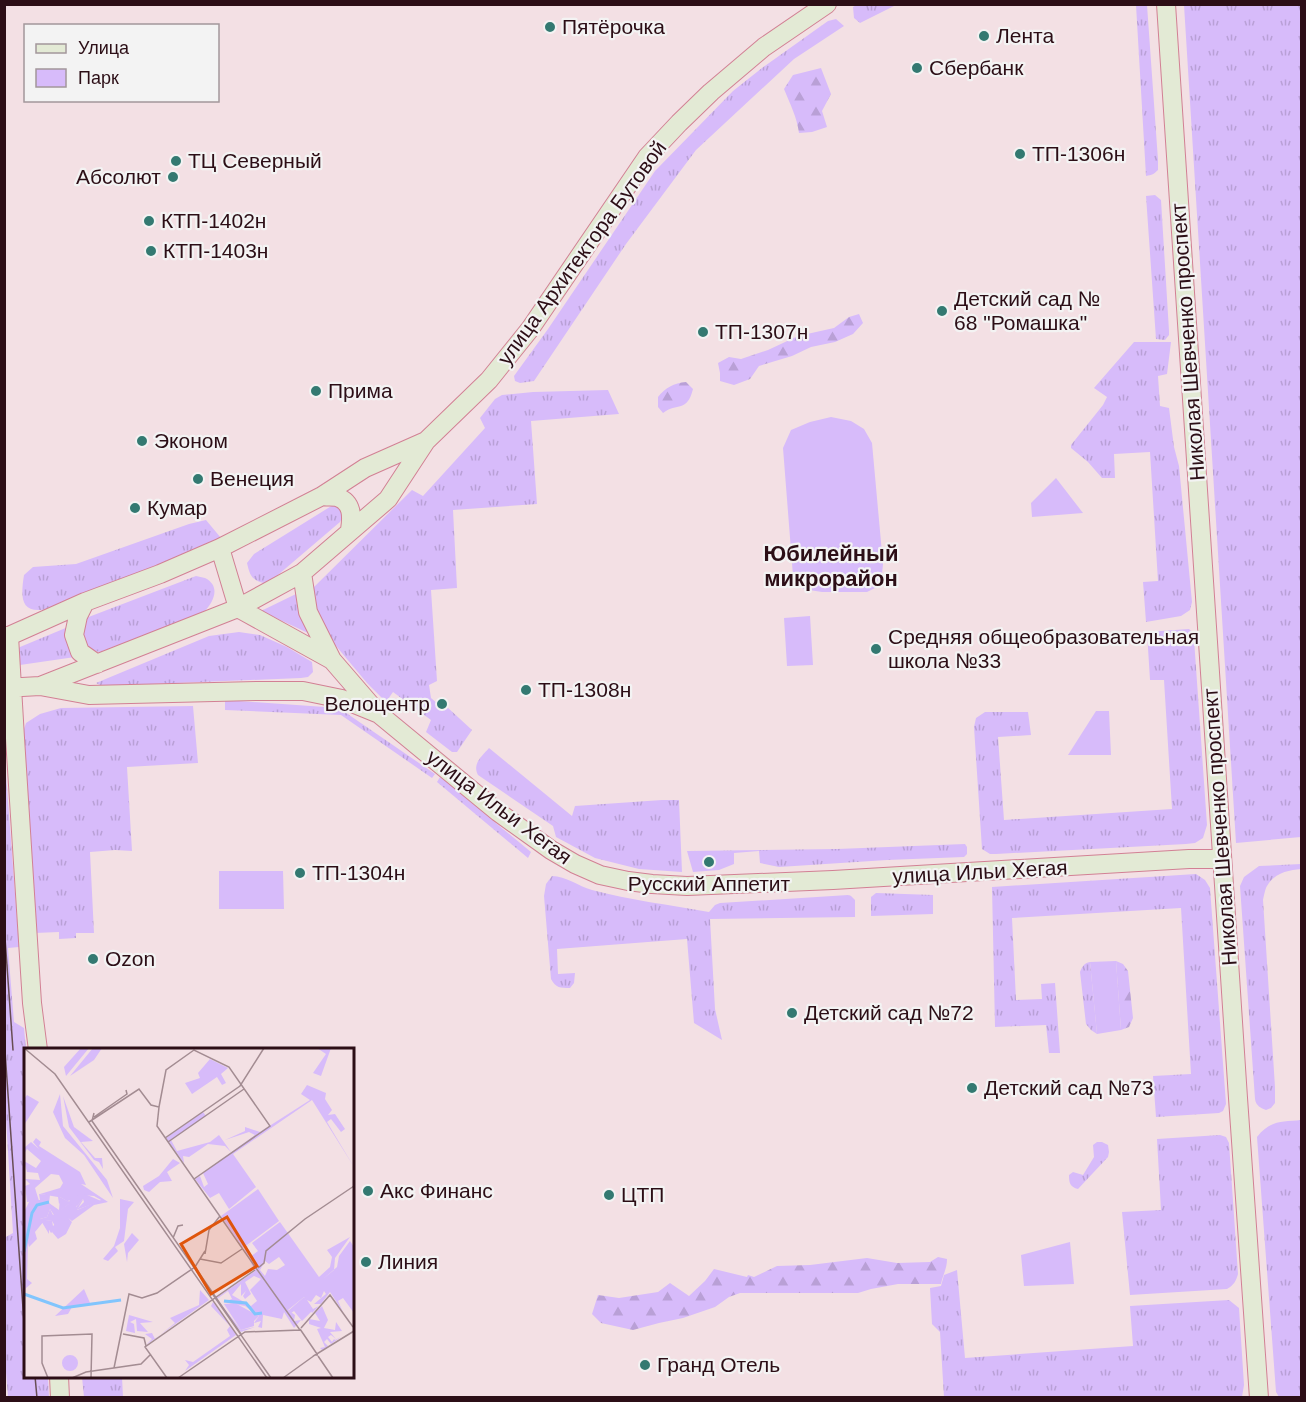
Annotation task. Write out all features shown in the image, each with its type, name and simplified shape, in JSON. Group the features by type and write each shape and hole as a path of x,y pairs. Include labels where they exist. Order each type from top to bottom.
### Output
{"main road":[{"name":"улица Архитектора Бутовой","path":"40,686 238,608 302,573 388,499 426,441 489,380 520,341 647,158 711,92 764,47 827,4"},
{"name":"Николая Шевченко проспект","path":"1166,4 1259,1398"},
{"name":"улица Архитектора Бутовой","path":"7,636 220,548 322,496 365,468 426,441"},
{"path":"322,496 337,497 347,503 352,515 351,530"},
{"path":"220,548 238,608 332,660"},
{"path":"302,573 308,612 332,660 379,714"},
{"path":"85,602 78,616 74,635 80,652 97,663"},
{"path":"7,636 8,687 32,1003 38,1048"},
{"name":"улица Ильи Хегая","path":"8,687 40,686 88,695 303,691 342,699 379,714 498,812 551,850 600,875 628,881 687,886 1222,859"},
{"path":"59,1378 60,1398"}],"green space":[{"path":"858,4 896,5 860,23 854,18 853,7"},
{"path":"1136,5 1147,5 1158,160 1158,170 1146,176"},
{"path":"1184,5 1301,5 1301,837 1236,843"},
{"path":"836,19 844,26 794,59 696,150 626,244 534,381 520,383 515,381 514,376 655,171 733,91 828,21"},
{"path":"821,68 831,94 822,111 827,127 799,133 784,89 793,75"},
{"path":"1155,195 1161,200 1169,331 1165,340 1156,339 1146,196"},
{"path":"859,314 863,323 853,334 759,366 750,379 734,385 720,381 718,363 729,357 741,359 798,336 834,328 849,317"},
{"path":"1134,342 1171,342 1167,374 1158,376 1160,406 1169,408 1179,466 1192,602 1190,610 1181,616 1146,622 1143,582 1158,581 1150,452 1114,454 1115,478 1102,478 1071,448 1107,397 1094,388"},
{"path":"686,382 693,389 688,401 663,413 658,407 658,397 670,386"},
{"path":"608,390 619,414 531,421 537,504 453,510 457,588 431,590 437,681 429,685 431,698 444,709 447,707 472,730 457,752 452,752 426,732 431,720 393,692 386,702 367,683 331,640 313,611 313,588 412,490 423,496 485,428 480,418 495,399 502,395 533,392"},
{"path":"831,417 851,421 864,429 872,443 883,564 881,585 867,592 822,592 803,589 793,576 783,448 791,430"},
{"path":"1056,478 1083,513 1032,517 1031,503"},
{"path":"333,505 341,506 344,513 340,522 272,580 264,583 252,577 247,563 254,554"},
{"path":"206,520 221,538 52,608 34,610 25,604 22,592 24,575 33,567 76,564"},
{"path":"196,576 205,578 213,585 213,599 204,612 100,652 89,650 80,628 86,618"},
{"path":"298,593 299,609 308,633 261,611"},
{"path":"810,616 813,665 787,666 784,618"},
{"path":"68,627 75,657 20,665 18,663 17,650 20,647"},
{"path":"1189,629 1194,639 1207,825 1203,838 1195,843 1186,844 996,854 990,854 982,849 974,727 976,718 985,712 1028,712 1031,735 998,737 1004,820 1172,809 1164,680 1150,680 1147,632"},
{"path":"239,632 260,635 287,647 312,662 313,672 308,677 301,678 102,686 96,683 209,636"},
{"path":"225,700 339,708 435,774 432,778 341,715 225,710"},
{"path":"193,706 198,763 127,767 132,851 90,852 94,933 76,933 76,938 59,939 59,932 35,933 22,735 26,723 40,714 61,708"},
{"path":"1096,711 1109,711 1111,755 1068,755"},
{"path":"4,748 19,947 8,948 14,1022 24,1028 26,1048 24,1048 24,1378 48,1378 49,1397 8,1397 4,1347 4,1238 13,1233 4,1087"},
{"path":"489,748 572,816 575,806 679,800 682,872 639,869 595,858 556,837 553,826 478,775 477,764"},
{"path":"440,777 531,852 528,858 437,782"},
{"path":"965,844 967,854 964,857 779,867 760,863 759,851 734,853 734,864 719,870 693,872 687,851 837,849"},
{"path":"1301,864 1301,869 1287,871 1274,878 1266,887 1263,900 1275,1087 1275,1103 1266,1110 1258,1105 1255,1099 1240,886 1244,877 1259,866"},
{"path":"219,871 283,871 284,909 219,909"},
{"path":"1196,874 1205,880 1210,888 1226,1104 1223,1111 1156,1117 1153,1076 1191,1074 1181,908 1012,918 1016,1000 1042,999 1041,984 1055,983 1060,1053 1049,1053 1046,1025 995,1027 992,887"},
{"path":"552,876 606,894 709,912 720,903 848,895 855,900 855,917 710,919 715,1009 722,1040 694,1023 687,939 557,949 558,974 575,973 574,983 570,988 557,986 551,979 544,896 546,884"},
{"path":"876,893 933,895 933,914 871,916 871,897"},
{"path":"1116,961 1123,964 1128,971 1133,1018 1129,1027 1121,1030"},
{"path":"1116,961 1121,1030 1097,1034 1090,962"},
{"path":"1090,962 1097,1034 1086,1024 1080,972 1086,963"},
{"path":"1301,1120 1301,1397 1279,1397 1276,1392 1257,1137 1272,1125"},
{"path":"1220,1135 1226,1137 1229,1143 1238,1274 1235,1281 1227,1289 1130,1295 1122,1212 1161,1210 1157,1139"},
{"path":"1097,1142 1108,1145 1108,1157 1078,1189 1073,1187 1070,1184 1069,1175 1073,1172 1083,1175 1094,1157 1093,1145"},
{"path":"1070,1242 1074,1284 1024,1286 1021,1255"},
{"path":"938,1257 947,1259 941,1284 898,1284 858,1293 740,1293 729,1297 715,1307 683,1318 633,1330 601,1323 592,1314 598,1295 619,1298 658,1292 670,1283 689,1296 714,1269 754,1277 777,1266 810,1265 867,1258 897,1263 930,1262"},
{"path":"957,1270 965,1358 1133,1346 1130,1306 1229,1300 1239,1308 1244,1385 1242,1397 944,1397 940,1332 932,1324 930,1288 941,1286 944,1275"},
{"path":"82,1378 122,1378 123,1397 84,1397"}],"tram line":[{"path":"4,924 13,1050"},
{"path":"4,1037 24,1322"},
{"path":"35,1378 37,1398"}],"place":[{"name":"Пятёрочка","path":"550,27"},
{"name":"Лента","path":"984,36"},
{"name":"Сбербанк","path":"917,68"},
{"name":"ТП-1306н","path":"1020,154"},
{"name":"ТЦ Северный","path":"176,161"},
{"name":"Абсолют","path":"173,177"},
{"name":"КТП-1402н","path":"149,221"},
{"name":"КТП-1403н","path":"151,251"},
{"name":"Детский сад № 68 \"Ромашка\"","path":"942,311"},
{"name":"ТП-1307н","path":"703,332"},
{"name":"Прима","path":"316,391"},
{"name":"Эконом","path":"142,441"},
{"name":"Венеция","path":"198,479"},
{"name":"Кумар","path":"135,508"},
{"name":"Средняя общеобразовательная школа №33","path":"876,649"},
{"name":"ТП-1308н","path":"526,690"},
{"name":"Велоцентр","path":"442,704"},
{"name":"Русский Аппетит","path":"709,862"},
{"name":"ТП-1304н","path":"300,873"},
{"name":"Ozon","path":"93,959"},
{"name":"Детский сад №72","path":"792,1013"},
{"name":"Детский сад №73","path":"972,1088"},
{"name":"Акс Финанс","path":"368,1191"},
{"name":"ЦТП","path":"609,1195"},
{"name":"Линия","path":"366,1262"},
{"name":"Гранд Отель","path":"645,1365"}],"district":[{"name":"Юбилейный микрорайон","path":"831,566"}]}
